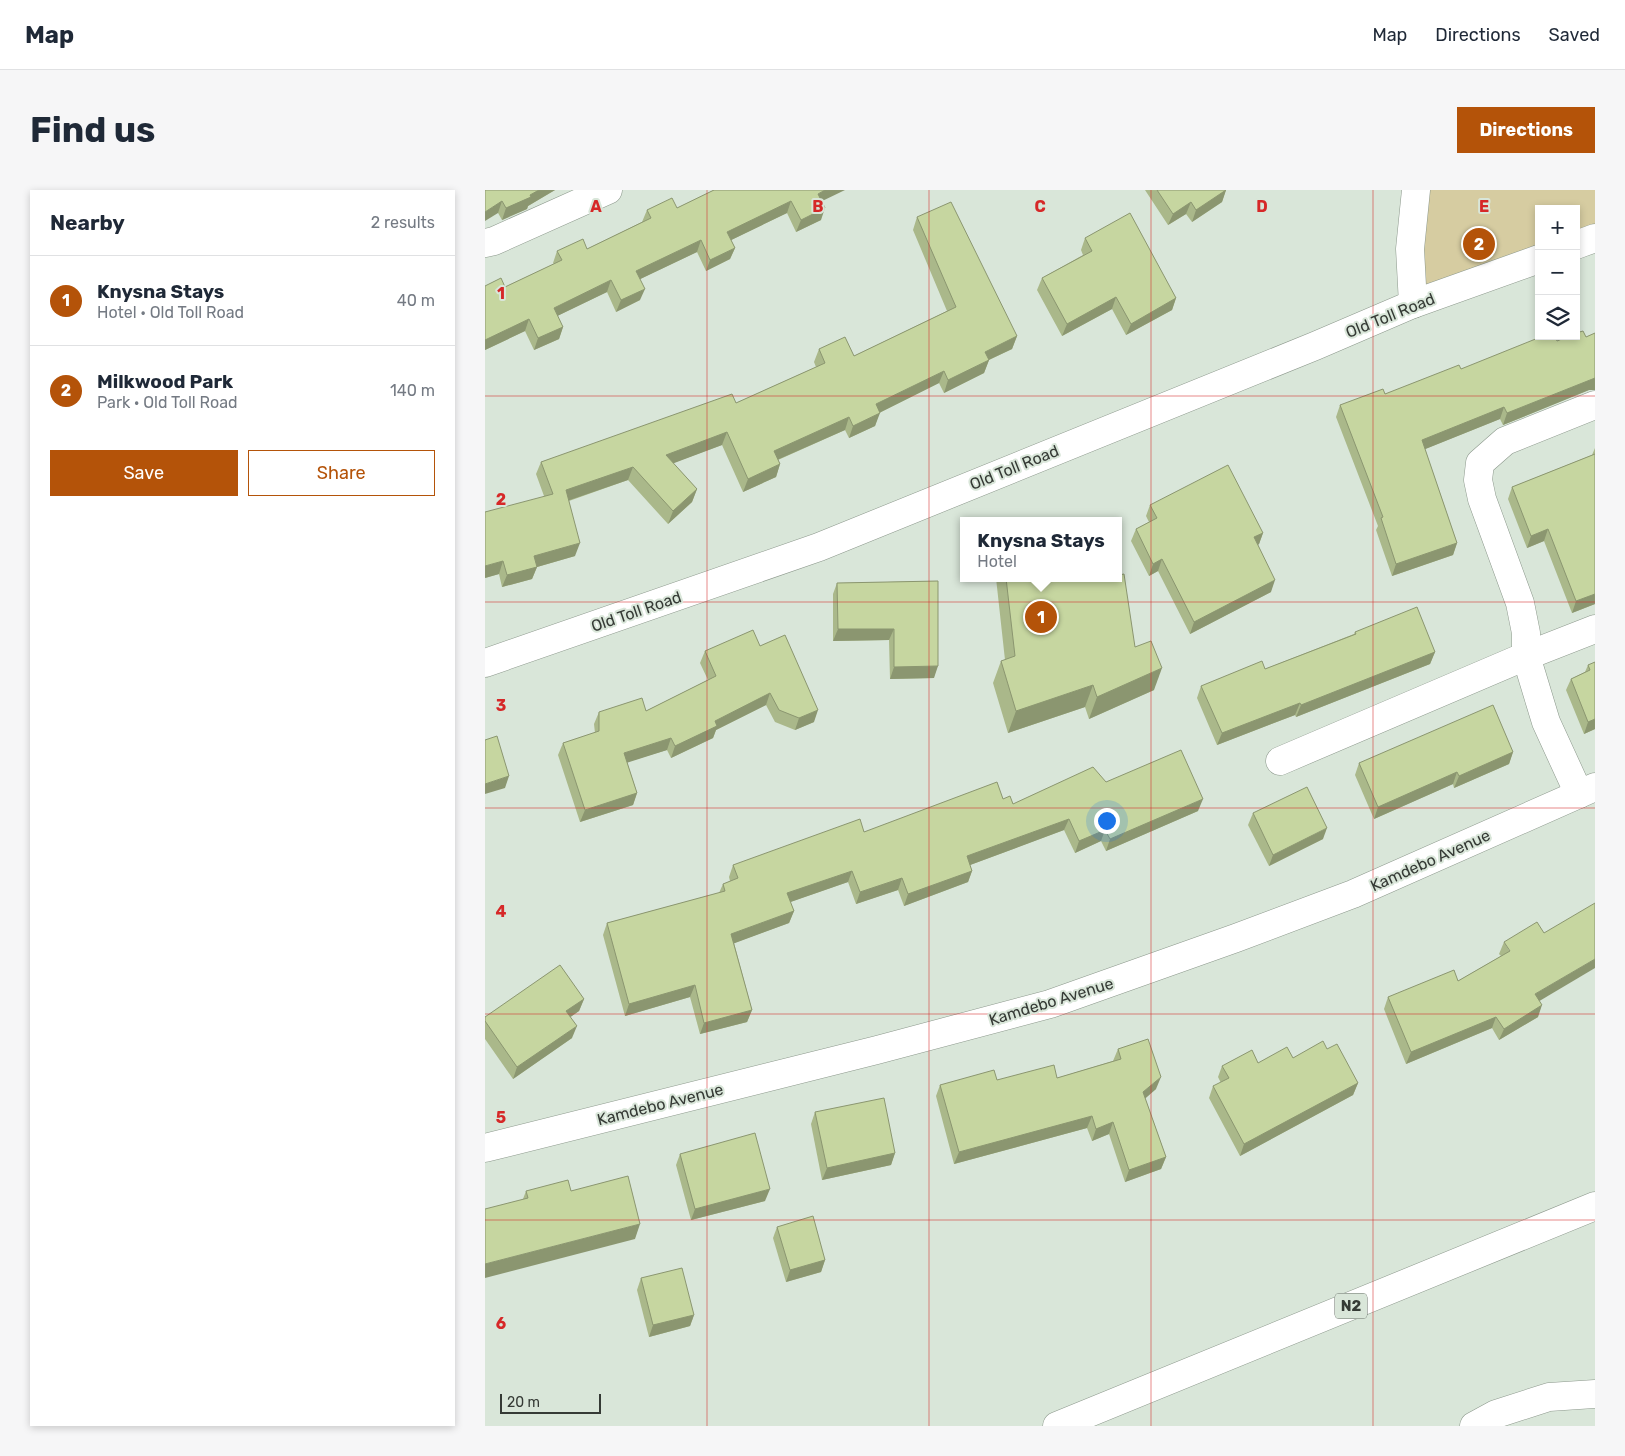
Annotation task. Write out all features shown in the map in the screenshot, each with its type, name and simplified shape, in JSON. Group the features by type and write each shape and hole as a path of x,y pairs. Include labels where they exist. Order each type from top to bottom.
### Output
{"main road":[{"path":"485,244 608,190"},
{"path":"1413,304 1410,249 1415,190"},
{"path":"1580,244 1595,238"},
{"name":"Old Toll Road","path":"485,663 819,547 1296,354 1413,304 1535,260"},
{"path":"1587,791 1546,722 1526,656 1526,633 1520,603 1481,499 1478,480 1480,463 1505,441 1595,405"},
{"path":"1280,761 1526,656 1595,629"},
{"name":"Kamdebo Avenue","path":"485,1148 877,1050 1050,1004 1353,894 1587,791"},
{"name":"N2","path":"1057,1426 1595,1206"},
{"path":"1473,1426 1496,1414 1549,1397 1595,1394"}],"shaded area":[{"path":"1424,190 1595,190 1595,230 1580,236 1580,205 1535,205 1535,252 1419,295"}],"building":[{"path":"485,190 539,190 530,195 531,197 506,208 502,201 485,212"},
{"path":"714,190 825,190 818,194 825,208 801,220 791,201 727,232 735,248 710,260 701,240 636,271 645,289 621,300 611,280 554,308 563,327 538,338 529,319 485,340 485,286 501,278 505,287 562,260 557,251 583,239 587,249 651,218 647,210 672,198 677,208"},
{"path":"1157,190 1226,190 1196,210 1191,202 1173,214"},
{"path":"951,202 1017,336 985,352 989,360 948,380 944,371 876,404 880,413 853,426 849,417 774,451 780,464 748,479 727,432 666,455 697,489 673,511 633,467 566,490 580,543 534,556 537,567 507,575 503,561 485,566 485,512 553,494 541,462 732,394 736,403 825,363 819,349 845,337 854,356 956,307 917,217"},
{"path":"1130,213 1176,298 1131,324 1116,297 1067,324 1042,278 1092,251 1085,238"},
{"path":"1583,331 1586,337 1595,333 1595,378 1507,413 1504,407 1422,440 1457,543 1396,564 1381,518 1383,517 1340,405 1383,389 1385,394 1459,365 1461,369 1535,339 1580,340 1580,332"},
{"path":"1595,454 1595,594 1576,601 1548,529 1531,536 1512,487"},
{"path":"1228,465 1263,533 1254,537 1275,580 1194,622 1162,559 1153,564 1136,529 1157,518 1150,505"},
{"path":"1122,574 1124,574 1135,647 1151,641 1162,668 1097,697 1093,685 1016,711 1001,661 1015,656 1006,582 1122,582"},
{"path":"938,581 938,666 894,667 894,629 838,629 837,583"},
{"path":"1417,607 1435,652 1301,705 1300,703 1222,733 1201,686 1262,661 1265,669 1356,634 1355,632"},
{"path":"753,630 760,646 785,635 818,710 799,718 779,710 770,693 715,721 717,726 675,746 671,738 624,753 637,793 585,810 563,743 599,731 599,712 642,698 646,711 716,676 705,651"},
{"path":"1595,662 1595,719 1588,722 1571,679 1590,670 1588,665"},
{"path":"1493,705 1513,752 1459,776 1457,772 1378,807 1359,763"},
{"path":"497,736 509,776 485,784 485,740"},
{"path":"1181,750 1203,799 1110,839 1105,830 1079,841 1069,819 967,856 972,871 908,894 902,878 860,892 852,871 787,893 794,911 731,934 752,1010 704,1023 695,985 629,1004 607,923 725,891 723,884 738,878 733,865 860,819 864,832 997,782 1003,799 1010,796 1013,804 1093,767 1106,782"},
{"path":"1307,787 1327,828 1273,855 1253,813"},
{"path":"1595,903 1595,959 1535,994 1542,1005 1504,1029 1496,1017 1411,1052 1388,997 1454,970 1458,981 1510,951 1504,942 1537,922 1544,933"},
{"path":"560,965 584,999 566,1011 577,1026 517,1067 485,1021 485,1017"},
{"path":"1148,1039 1161,1077 1143,1092 1166,1157 1129,1170 1113,1122 1096,1129 1092,1116 959,1152 940,1085 994,1070 997,1080 1054,1065 1057,1078 1121,1059 1118,1049"},
{"path":"1323,1041 1327,1049 1337,1044 1358,1083 1244,1144 1213,1086 1229,1078 1222,1066 1252,1050 1258,1063 1287,1047 1293,1058"},
{"path":"884,1098 895,1153 827,1168 815,1112"},
{"path":"755,1133 770,1189 695,1209 680,1154"},
{"path":"628,1176 640,1224 485,1264 485,1209 528,1198 526,1191 568,1180 571,1191"},
{"path":"813,1216 825,1260 790,1270 777,1227"},
{"path":"682,1268 694,1315 653,1325 641,1278"}],"place":[{"name":"Milkwood Park","path":"1479,244"},
{"name":"Knysna Stays","path":"1041,617"}]}
